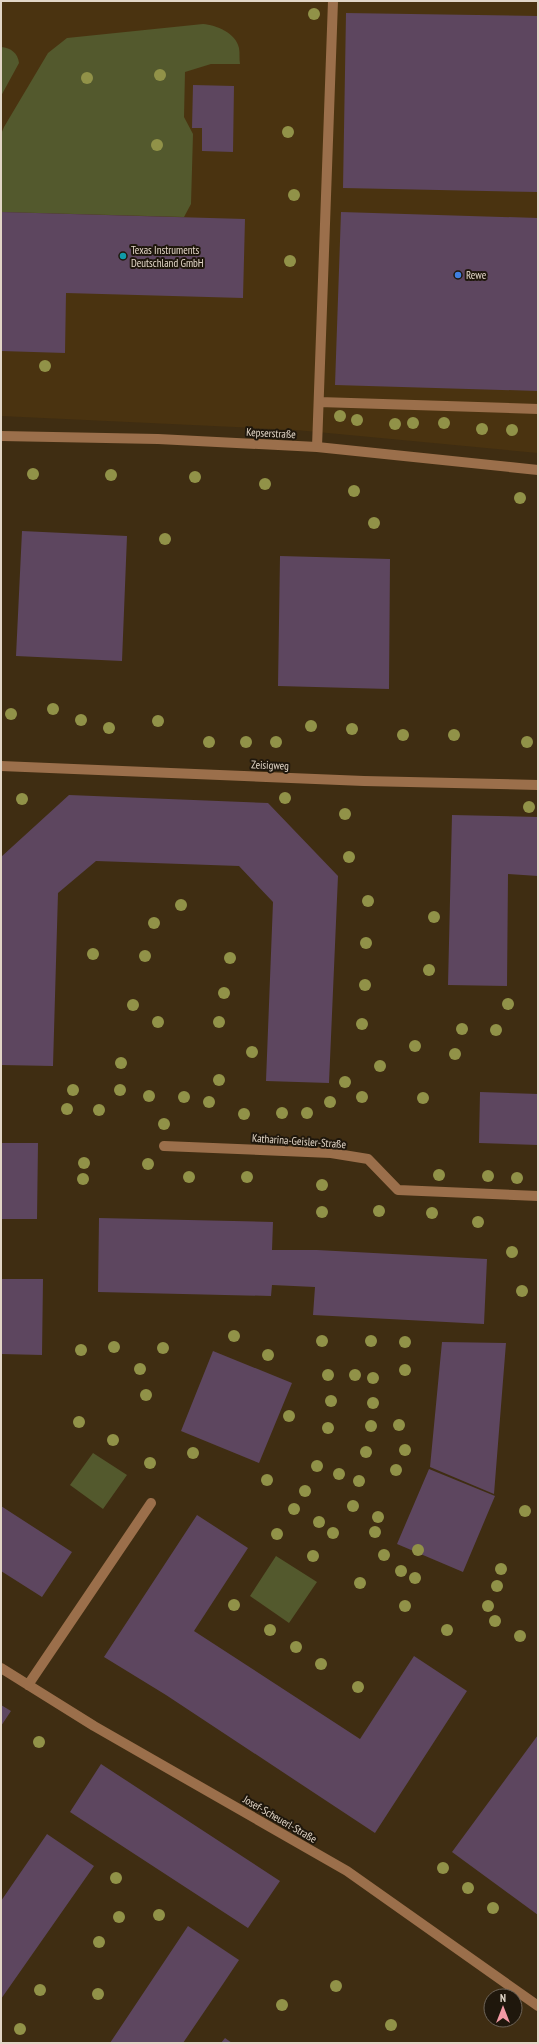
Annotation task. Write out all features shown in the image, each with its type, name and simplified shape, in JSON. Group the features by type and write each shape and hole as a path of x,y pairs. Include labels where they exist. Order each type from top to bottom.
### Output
{"street":[{"path":"317,447 334,1"},
{"path":"319,402 538,409"},
{"name":"Kepserstraße","path":"1,436 158,439 317,447 538,470"},
{"name":"Zeisigweg","path":"1,766 10,768 364,781 538,785"},
{"name":"Katharina-Geisler-Straße","path":"164,1146 331,1153 368,1159 398,1190 538,1196"},
{"path":"28,1685 151,1503"},
{"name":"Josef-Scheuerl-Straße","path":"1,1668 94,1726 347,1871 538,2006"}],"shaded area":[{"path":"1,1 538,1 538,453 296,430 1,416"}],"green space":[{"path":"203,24 219,28 234,38 239,48 240,64 211,64 185,72 184,117 193,134 191,204 184,217 1,212 1,134 48,53 67,38"},
{"path":"1,47 16,54 19,63 1,96"},
{"path":"93,1453 127,1475 103,1509 70,1485"},
{"path":"276,1556 317,1582 289,1623 250,1596"}],"building":[{"path":"346,13 538,16 538,192 343,188"},
{"path":"193,85 234,86 233,152 202,151 202,128 192,128"},
{"name":"Texas Instruments Deutschland GmbH","path":"1,212 245,219 243,298 66,293 65,353 1,351"},
{"path":"341,212 538,218 538,391 335,385"},
{"path":"22,531 127,536 122,661 16,656"},
{"path":"280,556 390,559 389,689 278,686"},
{"path":"69,795 268,803 338,876 329,1083 266,1081 273,902 239,866 96,861 58,893 53,1066 1,1065 1,857"},
{"path":"452,815 538,817 538,876 508,874 507,986 448,985"},
{"path":"480,1092 538,1094 538,1145 479,1143"},
{"path":"1,1143 38,1143 37,1219 1,1219"},
{"path":"99,1218 273,1222 272,1250 317,1250 487,1259 484,1324 313,1315 315,1287 272,1285 271,1296 98,1292"},
{"path":"1,1279 43,1279 42,1355 1,1354"},
{"path":"442,1342 506,1343 494,1494 430,1467"},
{"path":"213,1351 292,1383 259,1463 181,1431"},
{"path":"429,1469 495,1496 463,1572 397,1544"},
{"path":"1,1506 72,1552 42,1597 1,1571"},
{"path":"197,1515 248,1548 194,1631 360,1739 414,1656 467,1691 375,1833 166,1695 104,1657"},
{"path":"1,1705 11,1711 1,1726"},
{"path":"538,1735 538,1915 452,1852"},
{"path":"101,1764 280,1881 248,1928 70,1812"},
{"path":"47,1834 94,1866 1,1999 1,1901"},
{"path":"188,1926 239,1960 183,2043 110,2043"},
{"path":"225,2038 232,2043 221,2043"}],"place":[{"name":"Texas Instruments Deutschland GmbH","path":"123,256"},
{"name":"Rewe","path":"458,275"}]}
